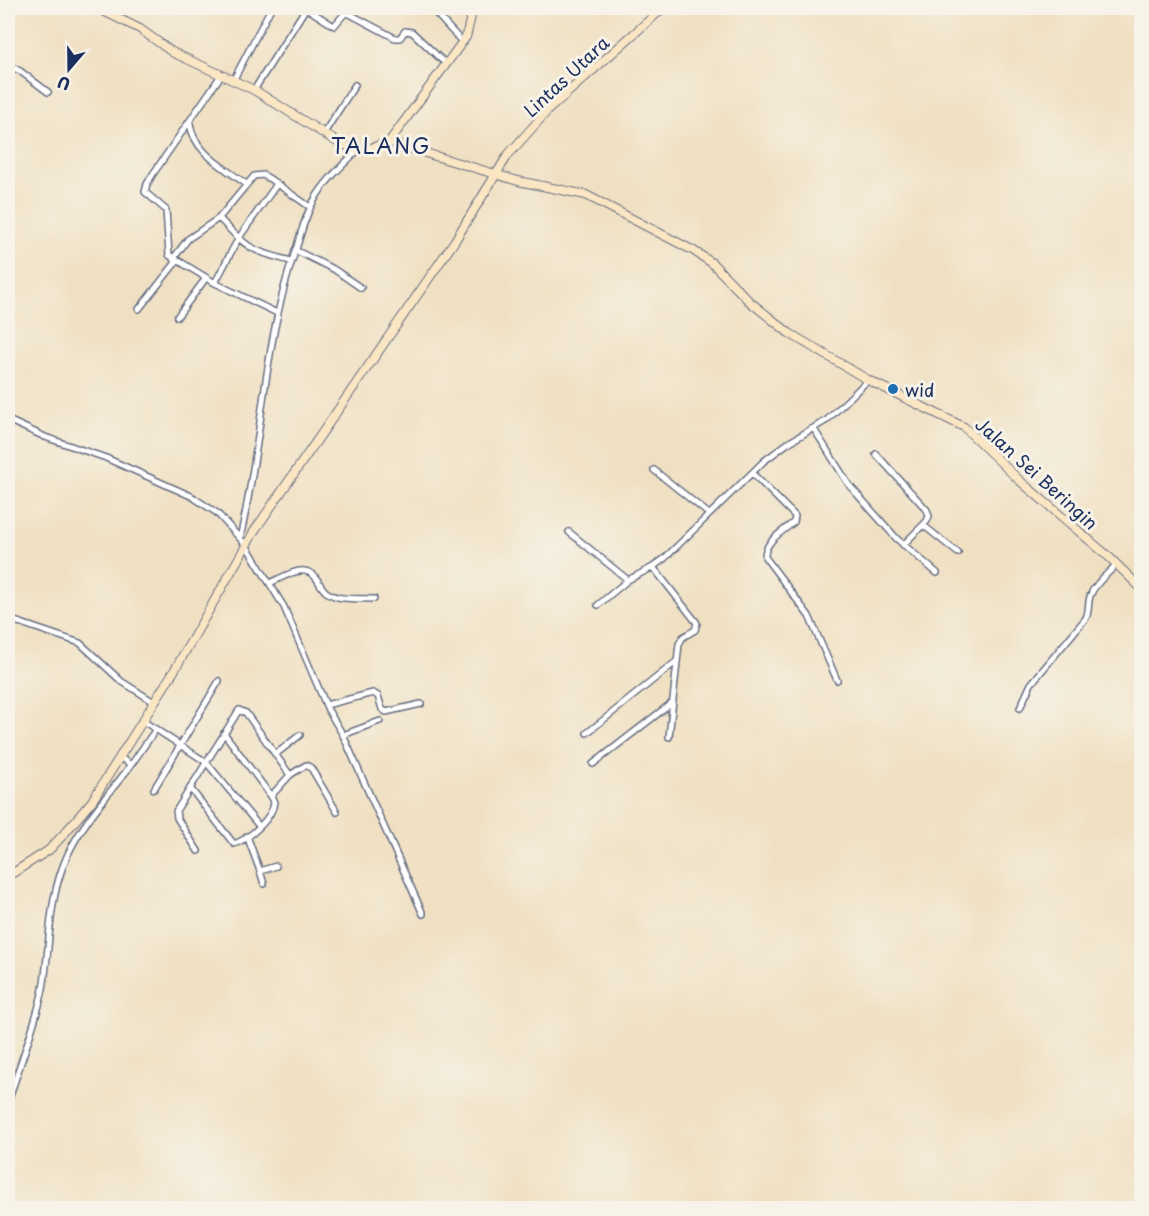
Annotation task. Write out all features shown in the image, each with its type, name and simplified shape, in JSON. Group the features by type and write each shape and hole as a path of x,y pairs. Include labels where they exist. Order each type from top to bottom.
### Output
{"street":[{"path":"97,8 140,29 172,52 234,79 357,151 370,150 389,142 463,43 469,30 473,8"},
{"path":"234,79 271,8"},
{"path":"254,90 306,8 334,26 346,12 395,38 400,38 405,31 412,32 446,64"},
{"path":"431,8 463,43"},
{"name":"Lintas Utara","path":"8,874 14,873 42,855 64,834 92,801 121,758 204,620 246,544 454,242 508,155 548,110 663,8"},
{"path":"8,65 48,92"},
{"path":"222,74 145,188 147,195 166,210 169,255 215,283 278,313"},
{"path":"324,133 355,85"},
{"path":"190,122 191,131 201,147 246,184"},
{"name":"Jalan Sei Beringin","path":"389,142 518,181 586,195 694,251 712,263 749,301 776,324 868,380 964,427 1019,480 1117,564 1142,589"},
{"path":"240,537 251,488 278,313 291,261 310,207 324,185 357,151"},
{"path":"139,309 188,239 219,218 254,176 259,174 310,207"},
{"path":"215,283 238,239 277,184"},
{"path":"219,218 238,239 254,251 291,261"},
{"path":"295,250 335,270 361,288"},
{"path":"177,318 206,278"},
{"path":"598,605 628,580 665,558 776,451 836,413 868,380"},
{"path":"8,420 45,437 106,458 191,496 217,513 246,544 284,607 326,705 343,735 423,914"},
{"path":"814,429 849,485 903,545 937,573"},
{"path":"876,454 927,510 929,516 903,545"},
{"path":"654,470 709,514"},
{"path":"752,473 795,516 794,522 769,544 765,550 765,557 809,616 837,680"},
{"path":"923,525 958,553"},
{"path":"569,532 628,580"},
{"path":"1020,708 1031,684 1086,618 1093,591 1117,564"},
{"path":"653,567 697,623 695,630 680,642 669,737"},
{"path":"270,583 299,570 305,570 313,574 329,594 374,599"},
{"path":"8,620 80,643 122,681 154,702"},
{"path":"587,733 677,660"},
{"path":"154,789 219,681"},
{"path":"326,705 373,693 378,696 382,709 386,712 421,704"},
{"path":"592,764 673,702"},
{"path":"198,851 176,814 236,713 242,710 290,775"},
{"path":"143,721 206,762 259,826"},
{"path":"343,735 380,721"},
{"path":"8,1103 43,989 49,922 62,869 83,829 156,729"},
{"path":"190,788 233,843 247,836 259,826 273,807 271,796 224,733"},
{"path":"276,754 300,735"},
{"path":"121,758 131,765"},
{"path":"271,796 290,775 304,765 309,766 337,812"},
{"path":"247,836 264,884"},
{"path":"260,871 276,866"}],"place":[{"name":"wid","path":"893,389"}],"district":[{"name":"TALANG","path":"381,145"}]}
